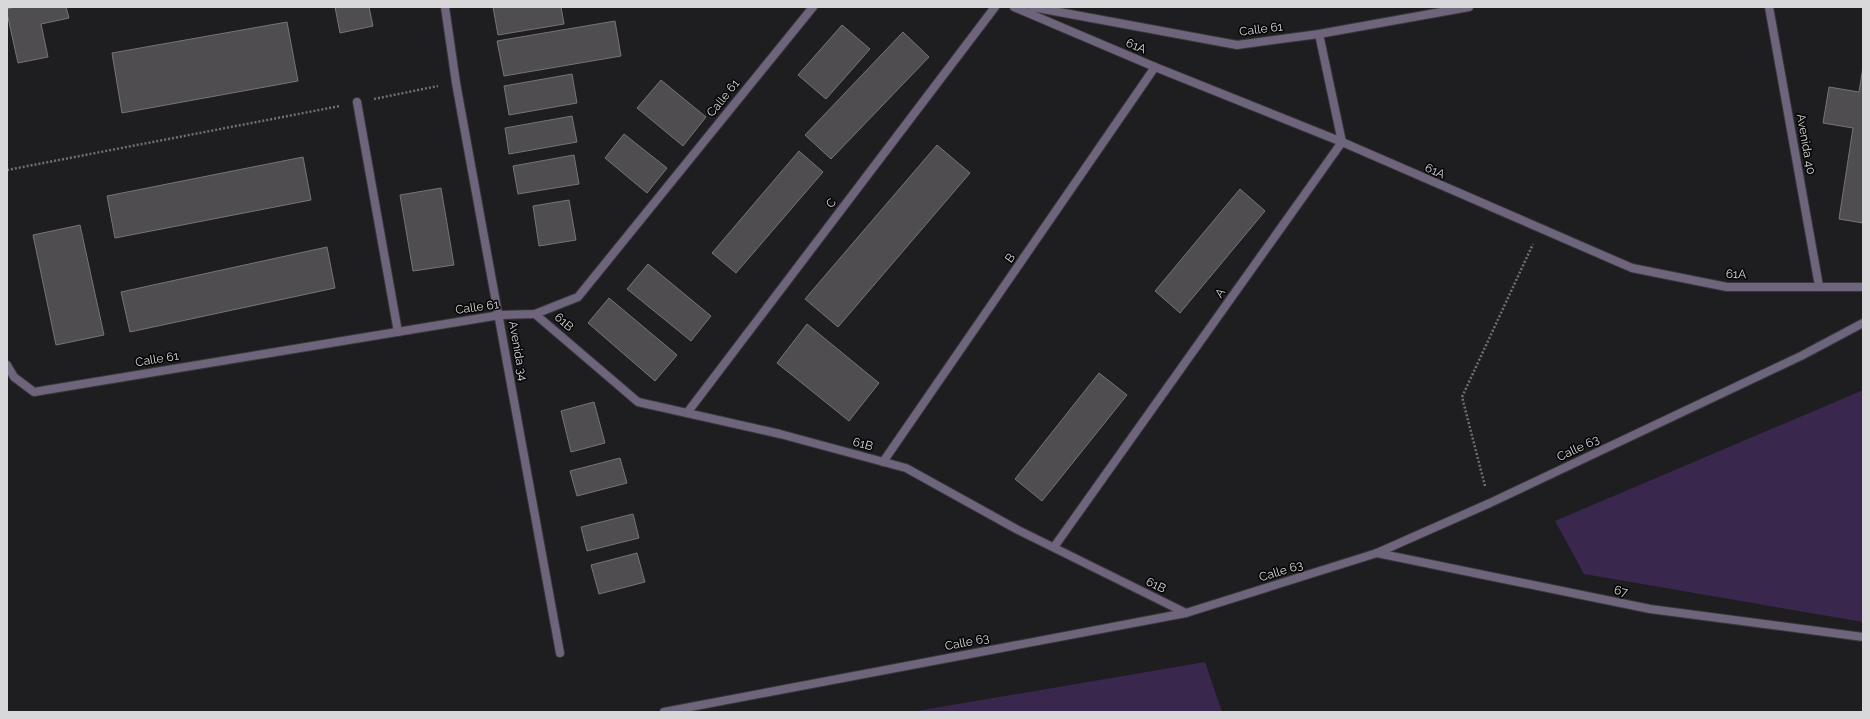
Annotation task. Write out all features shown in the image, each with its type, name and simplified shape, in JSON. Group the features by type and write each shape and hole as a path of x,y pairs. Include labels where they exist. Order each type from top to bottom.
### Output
{"street":[{"name":"Avenida 34","path":"445,7 456,83 500,315 560,653"},
{"name":"Calle 61","path":"7,365 14,377 34,392 500,315 535,314 578,297 813,7"},
{"name":"C","path":"687,412 995,7"},
{"name":"61A","path":"1014,7 1155,68 1342,142 1540,229 1639,270 1726,287 1863,287"},
{"name":"Calle 61","path":"1032,7 1237,45 1319,34 1469,7"},
{"name":"Avenida 40","path":"1769,7 1819,286"},
{"path":"1319,34 1342,142"},
{"name":"B","path":"884,462 1155,68"},
{"path":"357,102 398,332"},
{"name":"A","path":"1054,547 1342,142"},
{"name":"61B","path":"535,314 638,402 780,434 906,468 1054,547 1186,613"},
{"name":"Calle 63","path":"664,712 1186,613 1376,553 1490,503 1801,356 1863,323"},
{"name":"67","path":"1376,553 1650,609 1863,637"}],"path":[{"path":"7,170 456,83"},
{"path":"1490,503 1462,397 1540,229"}],"shaded area":[{"path":"1863,390 1863,622 1584,574 1555,521"},
{"path":"1205,662 1222,712 911,712"}],"building":[{"path":"14,7 66,7 69,18 41,24 48,57 18,63 7,13 7,9"},
{"path":"335,7 369,7 373,26 340,33"},
{"path":"493,7 561,7 564,24 498,35"},
{"path":"615,21 621,56 504,76 497,41"},
{"path":"287,22 298,81 122,113 112,53"},
{"path":"842,25 870,49 826,99 798,75"},
{"path":"903,32 929,57 831,159 805,135"},
{"path":"1863,67 1863,223 1839,219 1853,128 1823,123 1829,87 1859,92"},
{"path":"572,74 577,103 509,115 504,86"},
{"path":"661,80 706,117 683,146 637,108"},
{"path":"572,116 577,142 509,154 505,128"},
{"path":"624,134 667,168 647,193 605,158"},
{"path":"937,145 970,173 838,327 805,299"},
{"path":"799,151 823,172 736,273 712,253"},
{"path":"574,155 579,184 518,194 513,166"},
{"path":"303,157 311,200 115,238 107,196"},
{"path":"441,188 454,265 413,271 400,195"},
{"path":"1240,189 1265,211 1180,313 1155,291"},
{"path":"569,200 576,240 539,246 533,206"},
{"path":"80,225 104,335 56,345 33,235"},
{"path":"327,247 335,288 130,332 121,292"},
{"path":"648,264 711,316 691,341 627,289"},
{"path":"609,298 677,355 655,381 588,323"},
{"path":"807,324 879,383 849,421 777,363"},
{"path":"1099,373 1127,395 1042,501 1015,479"},
{"path":"594,402 605,443 571,452 561,411"},
{"path":"620,458 627,483 577,496 570,471"},
{"path":"633,514 639,538 587,551 581,527"},
{"path":"637,553 645,582 599,594 591,565"}]}
